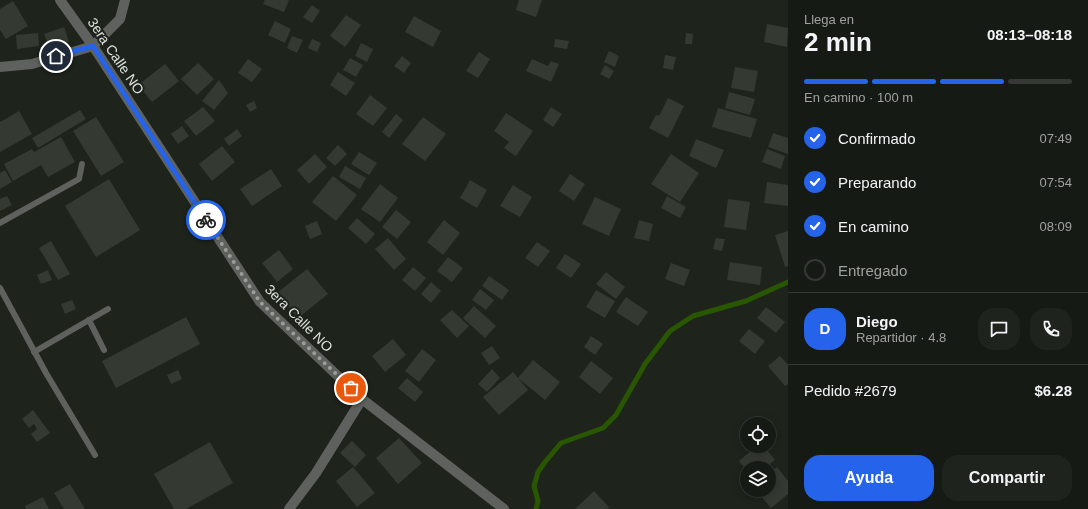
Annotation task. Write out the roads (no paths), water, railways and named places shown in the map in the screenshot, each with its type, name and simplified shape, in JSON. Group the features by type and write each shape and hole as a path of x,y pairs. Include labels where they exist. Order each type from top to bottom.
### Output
{"street":[{"name":"3era Calle NO","path":"60,0 93,46 260,302 362,399 504,509"},
{"path":"0,68 32,64 93,46 120,19 126,0"},
{"path":"289,509 316,473 362,399"}],"lane":[{"path":"0,223 79,179 82,164"},
{"path":"0,288 46,373 95,454"},
{"path":"34,352 108,309"},
{"path":"89,320 104,350"}],"waterway":[{"path":"536,509 538,501 534,486 538,472 545,462 561,443 603,428 616,415 645,364 670,331 693,316 746,301 788,282"}]}
